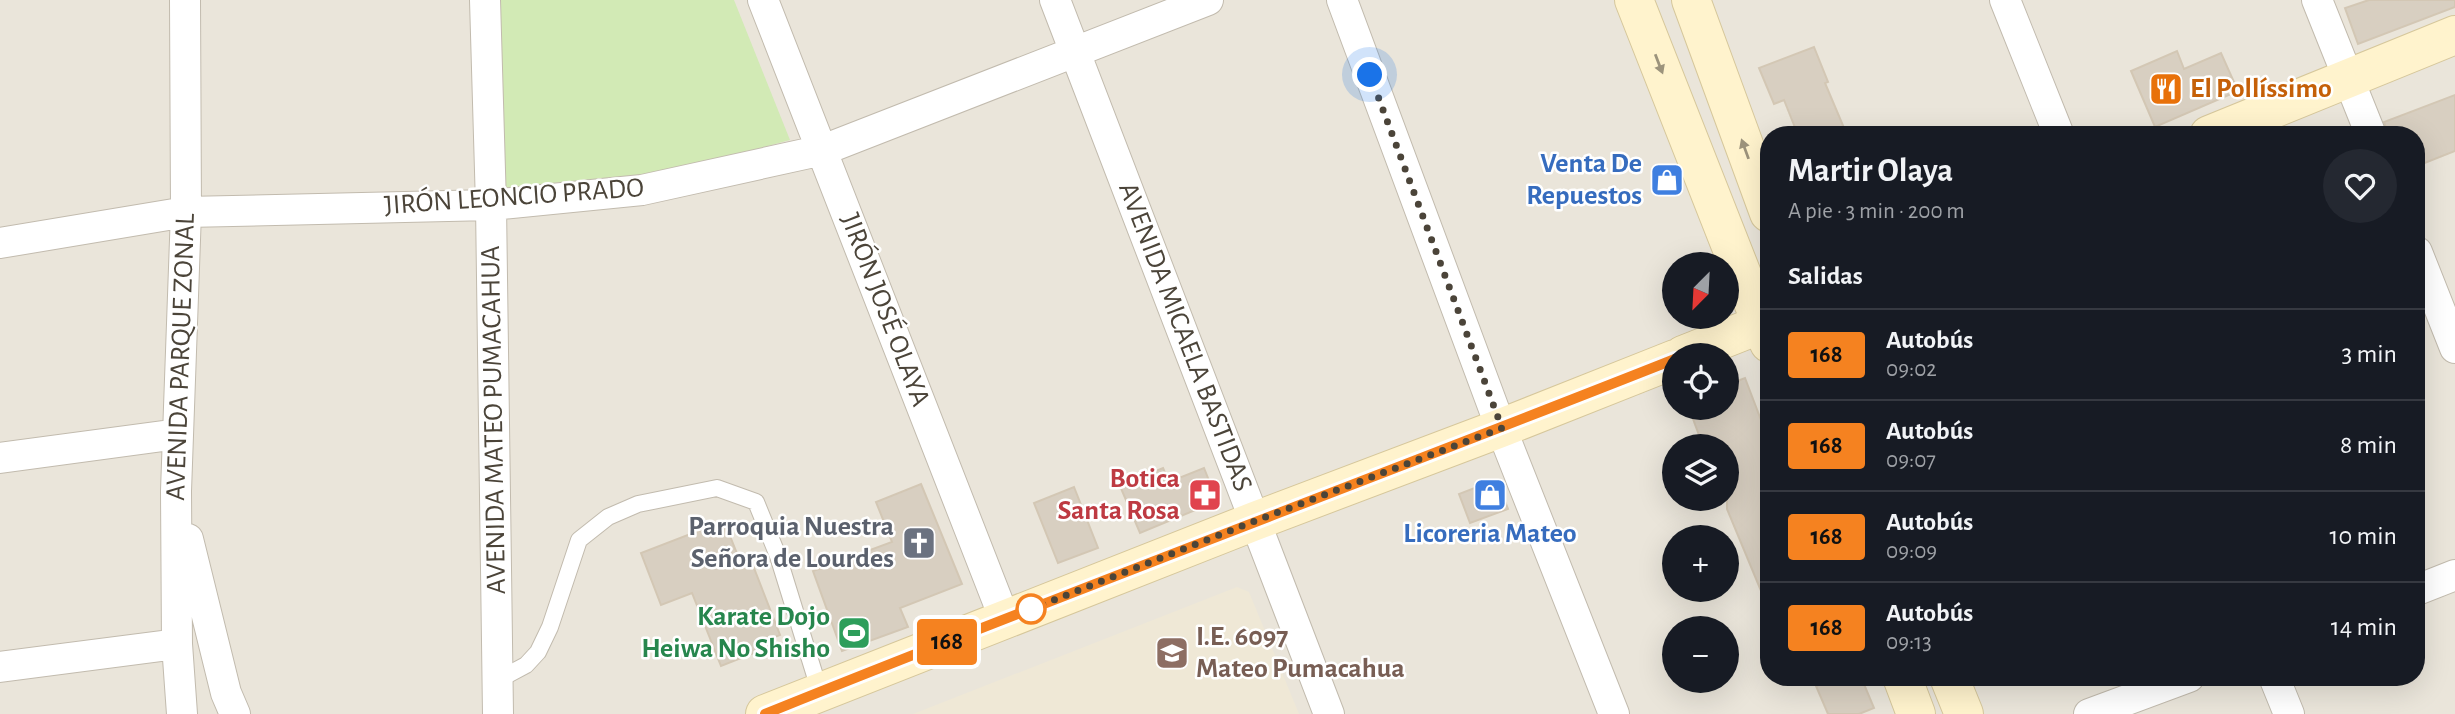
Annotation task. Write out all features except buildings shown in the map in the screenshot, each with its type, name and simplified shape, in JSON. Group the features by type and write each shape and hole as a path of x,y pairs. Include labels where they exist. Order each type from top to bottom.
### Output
{"street":[{"name":"AVENIDA PARQUE ZONAL","path":"182,714 177,645 176,491 186,212 185,0"},
{"name":"AVENIDA MATEO PUMACAHUA","path":"485,0 491,205 498,714"},
{"name":"JIRÓN JOSÉ OLAYA","path":"763,0 1005,620"},
{"name":"AVENIDA MICAELA BASTIDAS","path":"1055,0 1329,714"},
{"name":"JIRÓN LEONCIO PRADO","path":"0,243 186,212 491,205 642,190 823,150 1208,0"},
{"path":"1342,0 1502,428 1614,714"},
{"path":"1634,0 1760,313"},
{"path":"1691,0 1760,188"},
{"path":"2005,0 2055,126"},
{"path":"2317,0 2367,126"},
{"path":"2231,126 2455,35"},
{"path":"2425,272 2455,348"},
{"path":"1723,343 1760,332"},
{"path":"765,714 1662,364"},
{"path":"0,458 178,434"},
{"path":"176,491 226,693 235,714"},
{"path":"2425,587 2455,575"},
{"path":"0,667 177,645"},
{"path":"1905,686 1916,714"},
{"path":"1953,686 1964,714"},
{"path":"2089,714 2165,686"},
{"path":"2277,686 2288,714"}],"lane":[{"path":"498,680 526,665 538,652 550,627 579,540 608,517 638,504 718,488 756,502 778,556 820,692"}],"shaded area":[{"path":"0,0 2455,0 2455,714 0,714"},
{"name":"I.E. 6097 Mateo Pumacahua","path":"1237,587 1249,592 1299,714 913,714"}],"green space":[{"path":"495,0 734,0 790,140 671,172 501,188"}],"bus line":[{"name":"168","path":"765,714 1662,364"}],"place":[{"name":"El Pollíssimo","path":"2166,89"},
{"name":"Venta De Repuestos","path":"1667,180"},
{"name":"Botica Santa Rosa","path":"1205,495"},
{"name":"Licoreria Mateo","path":"1490,495"},
{"name":"Parroquia Nuestra Señora de Lourdes","path":"919,543"},
{"name":"Karate Dojo Heiwa No Shisho","path":"854,633"},
{"name":"I.E. 6097 Mateo Pumacahua","path":"1172,653"}],"route":[{"path":"1031,609 1502,428 1370,75"}]}
